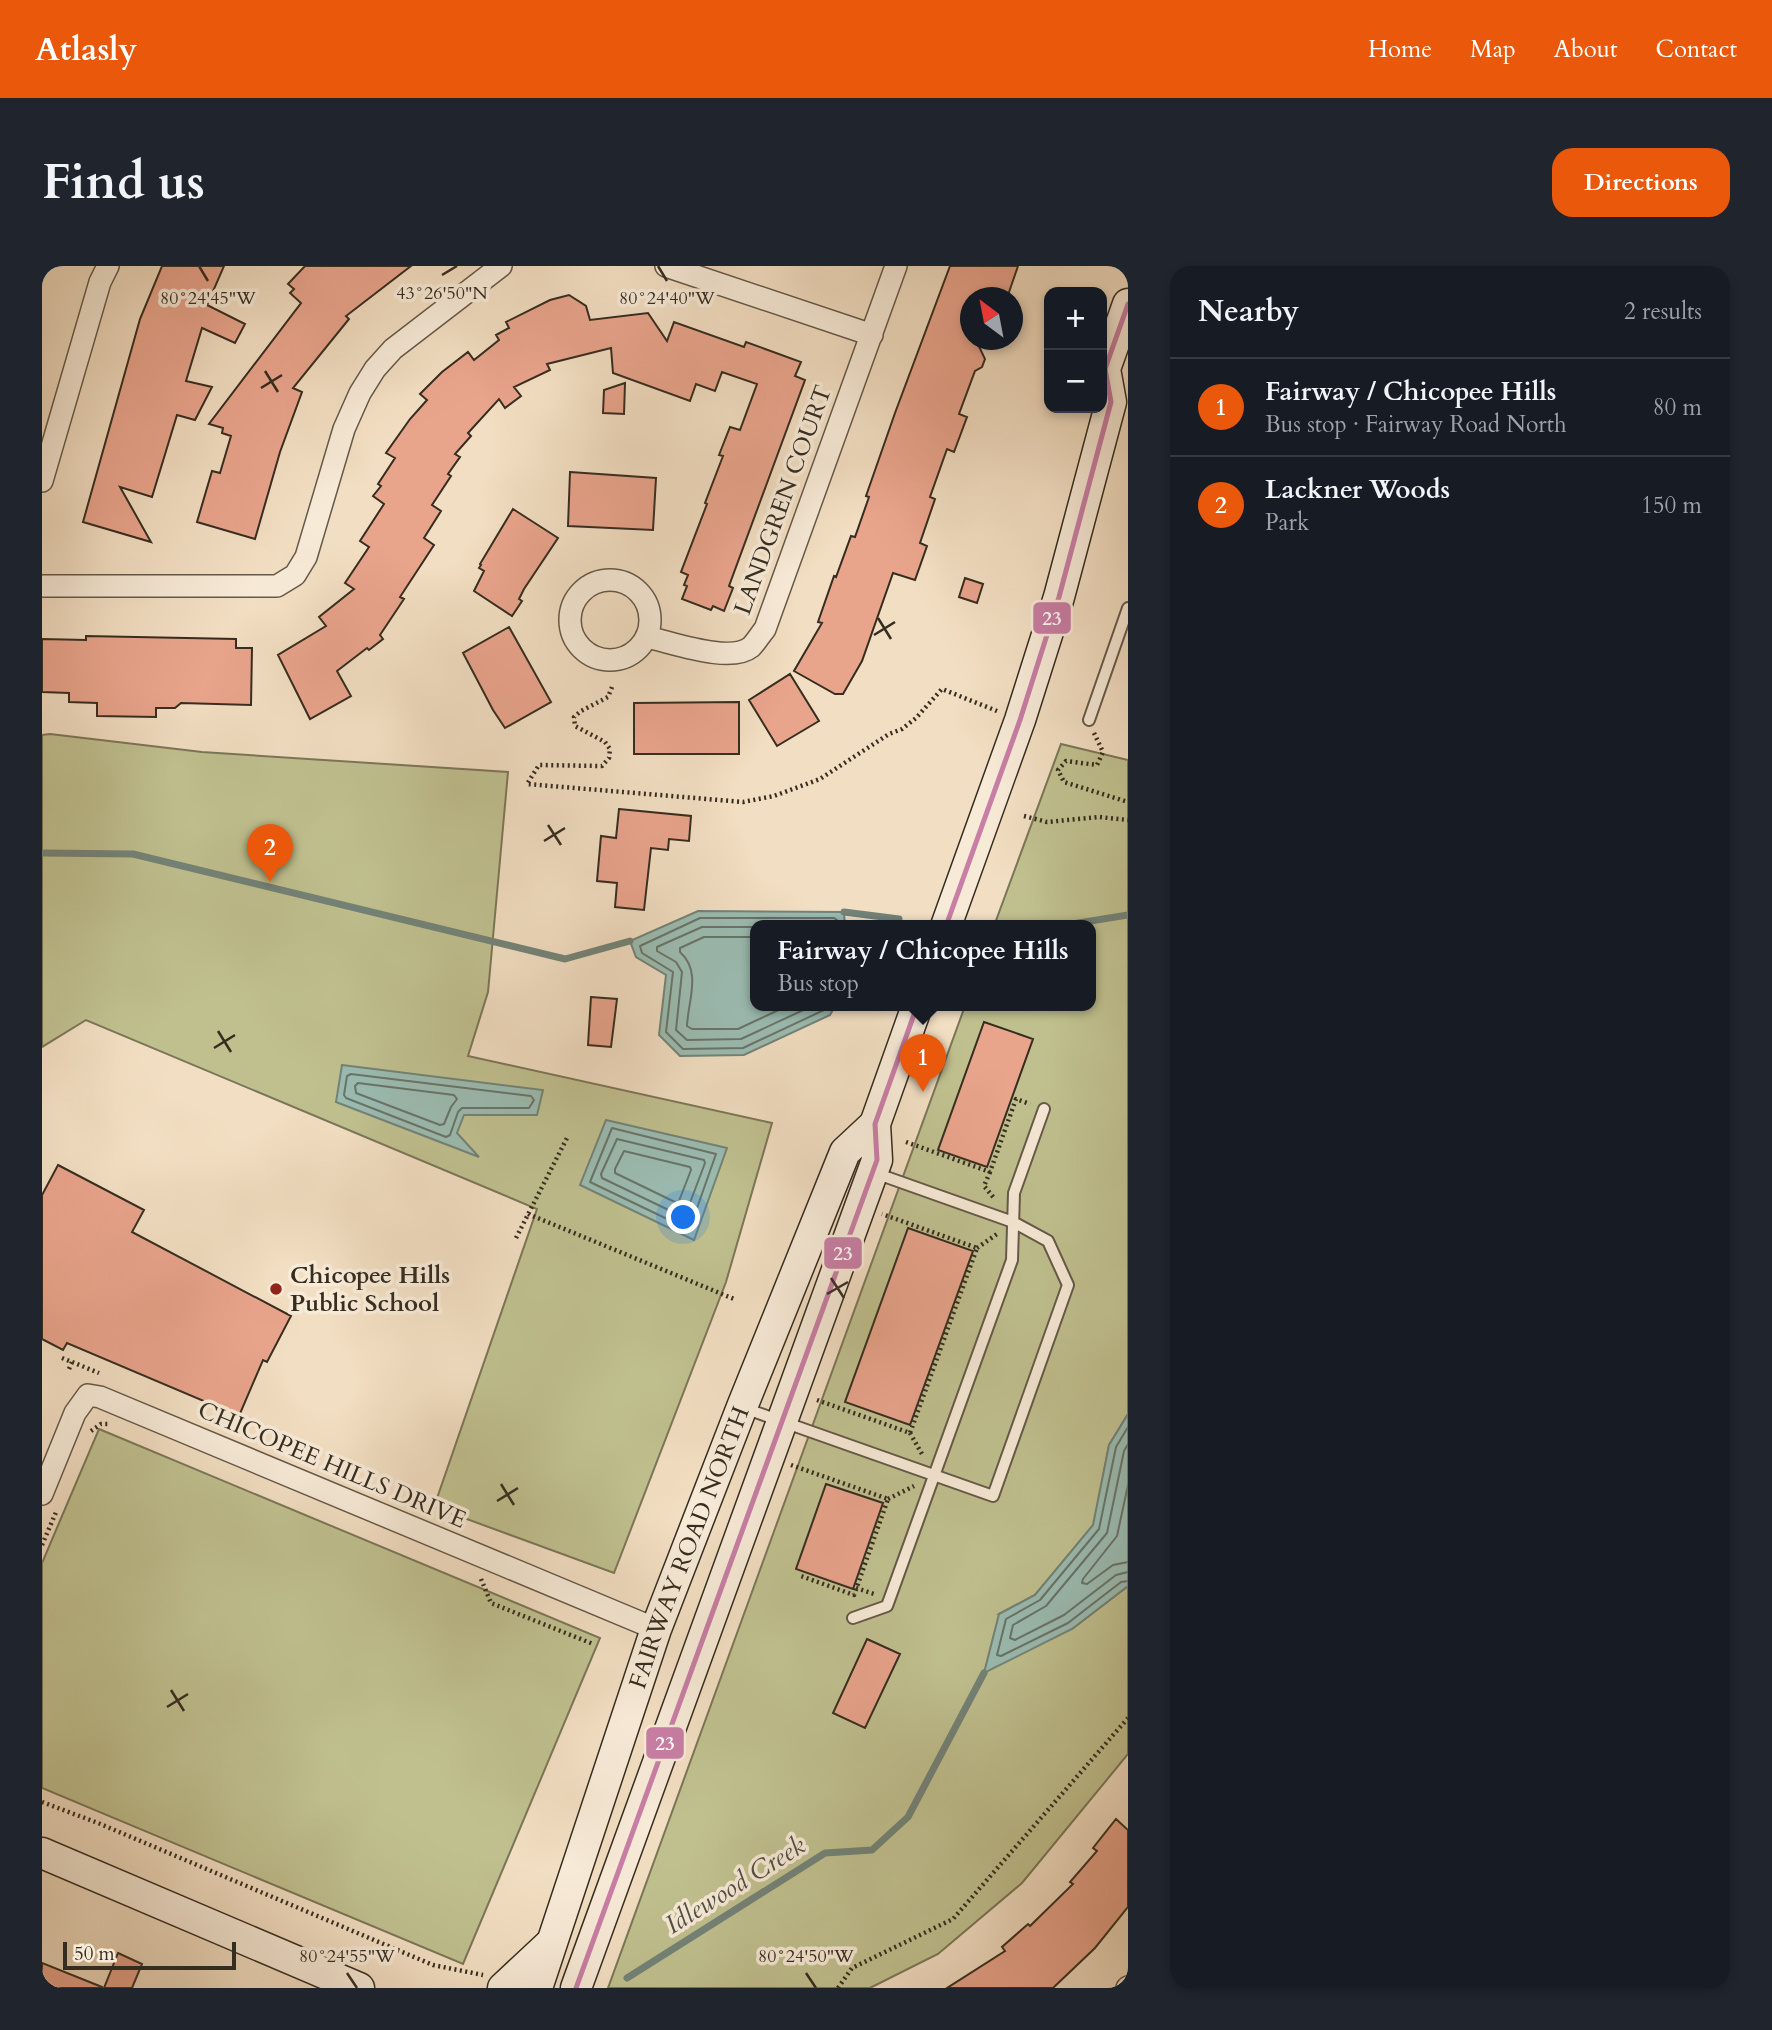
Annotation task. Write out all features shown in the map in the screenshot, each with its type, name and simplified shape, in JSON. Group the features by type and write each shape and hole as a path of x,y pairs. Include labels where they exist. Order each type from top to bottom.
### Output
{"main road":[{"path":"948,920 1020,720 1119,397 1105,369 1128,304"},
{"name":"FAIRWAY ROAD NORTH","path":"576,1988 877,1160 875,1124 915,1011"},
{"name":"FAIRWAY ROAD NORTH","path":"537,1988 656,1629 742,1407 845,1152 875,1124"},
{"path":"42,1853 359,1988"},
{"path":"496,1982 552,1942"}],"street":[{"path":"42,481 100,282 108,266"},
{"path":"42,586 277,586 295,575 306,556 344,429 360,393 375,369 393,349 500,266"},
{"path":"666,266 872,335"},
{"name":"LANDGREN COURT","path":"646,637 732,654 750,648 765,629 896,266"},
{"name":"CHICOPEE HILLS DRIVE","path":"50,1501 75,1413 88,1395 100,1397 656,1629"}],"lane":[{"path":"1089,720 1128,608"},
{"path":"853,1618 887,1606 1012,1260 1014,1194 1044,1109"},
{"path":"742,1407 993,1496 1068,1285 1048,1241 1013,1222 872,1172"}],"path":[{"path":"612,687 608,697 574,717 575,726 605,742 610,750 609,758 602,766 539,765 527,784 743,802 774,796 820,779 889,734 902,729 916,718 942,689 1020,720"},
{"path":"1089,720 1103,752 1097,765 1066,761 1058,771 1064,782 1128,802"},
{"path":"1024,817 1047,822 1099,817 1128,820"},
{"path":"992,1196 984,1186 1016,1099"},
{"path":"516,1238 568,1136"},
{"path":"906,1142 989,1172"},
{"path":"528,1214 734,1299"},
{"path":"881,1214 977,1248"},
{"path":"911,1433 977,1248 995,1235"},
{"path":"69,1369 72,1362"},
{"path":"814,1399 911,1433 920,1451"},
{"path":"89,1434 101,1424 112,1424"},
{"path":"790,1465 888,1499"},
{"path":"802,1576 853,1595 888,1499 909,1488"},
{"path":"42,1545 50,1501"},
{"path":"469,1575 482,1580 491,1603 593,1644"},
{"path":"856,1588 877,1595"},
{"path":"838,1988 852,1968 953,1919 1128,1718"},
{"path":"42,1802 98,1823 433,1965 464,1969 496,1982"}],"green space":[{"path":"42,735 202,752 508,772 488,992 468,1056 772,1123 726,1282 614,1573 434,1507 537,1209 86,1020 42,1047"},
{"path":"1061,744 1128,760 1128,1414 1109,1445 1094,1525 1035,1595 999,1614 1072,1629 1128,1586 1128,1754 1022,1883 938,1954 870,1988 608,1988 963,1011 1096,1011 1096,920 996,920"},
{"path":"99,1429 600,1638 463,1964 42,1788 42,1563"}],"water":[{"path":"698,911 844,912 845,920 750,920 750,1011 832,1011 830,1015 744,1055 680,1056 659,1035 666,975 636,957 630,941"},
{"path":"342,1065 543,1090 537,1115 464,1115 457,1133 479,1157 336,1102"},
{"path":"606,1120 727,1148 694,1240 580,1185"},
{"path":"1128,1414 1128,1586 1072,1629 984,1673 999,1614 1035,1595 1093,1525 1109,1445"}],"building":[{"path":"162,266 224,266 207,305 245,324 235,343 202,328 186,381 212,387 195,420 177,415 152,497 120,487 151,542 83,522 140,319"},
{"path":"305,266 411,266 346,316 349,319 293,388 302,392 280,452 255,539 197,522 212,471 220,473 231,436 222,433 223,428 209,424 301,303 290,293 294,289 288,284"},
{"path":"950,266 1018,266 1011,287 960,287 960,350 981,350 985,359 982,367 975,371 959,414 967,417 954,452 947,449 930,497 935,499 920,543 927,546 915,580 893,573 862,661 843,694 835,694 794,671 822,623 818,622 851,536 855,537 869,497 866,496"},
{"path":"569,295 586,306 590,320 648,313 667,341 674,322 744,347 746,342 801,362 795,376 805,380 729,586 733,588 724,611 713,606 711,610 682,599 688,575 681,572 707,504 705,503 723,456 719,455 730,427 740,430 757,384 722,372 715,391 696,384 690,401 613,373 611,348 547,364 550,370 514,387 521,396 505,408 499,399 468,433 471,436 455,454 460,457 448,474 451,476 432,505 441,511 424,538 434,545 400,597 404,599 380,635 383,639 337,671 351,696 310,719 278,655 326,626 319,617 354,589 345,583 369,547 360,541 384,504 373,496 395,458 386,453 427,400 420,394 468,352 474,360 499,340 496,335 509,328 506,322 550,300"},
{"path":"625,383 624,414 603,413 604,390"},
{"path":"570,472 656,478 653,530 568,526"},
{"path":"513,509 558,538 524,589 519,599 522,601 512,616 474,591 484,571 479,568 480,564"},
{"path":"965,578 983,584 977,603 959,597"},
{"path":"509,627 551,702 505,728 463,653"},
{"path":"86,636 236,639 236,648 252,648 251,705 181,703 175,708 156,708 156,717 97,716 97,703 69,702 69,693 42,692 42,639 86,640"},
{"path":"790,674 819,721 777,746 749,700"},
{"path":"739,702 739,754 634,754 634,703"},
{"path":"619,809 691,816 689,841 669,839 668,850 651,848 644,910 615,907 617,883 597,881 601,836 616,838"},
{"path":"591,997 617,999 611,1047 588,1045"},
{"path":"984,1022 1033,1039 987,1167 938,1150"},
{"path":"58,1165 144,1210 132,1232 291,1316 267,1362 263,1360 239,1416 67,1343 63,1350 42,1339 42,1195"},
{"path":"908,1228 973,1251 910,1425 845,1402"},
{"path":"826,1484 883,1503 853,1589 796,1569"},
{"path":"867,1639 900,1654 865,1728 833,1713"},
{"path":"1116,1819 1128,1830 1128,1907 1095,1948 1053,1988 947,1988 1005,1951 1002,1947 1028,1924 1030,1926 1073,1884 1070,1882 1097,1851 1093,1848"},
{"path":"118,1953 142,1964 132,1988 104,1988"},
{"path":"42,1963 102,1987 102,1988 42,1988"}],"waterway":[{"path":"42,853 133,854 565,959 630,941"},
{"path":"844,912 899,919"},
{"path":"1096,920 1128,915"},
{"name":"Idlewood Creek","path":"627,1978 825,1853 872,1850 908,1817 984,1673"}],"transit line":[{"name":"23","path":"948,920 1020,720 1059,597 1111,402 1105,369 1128,304"},
{"name":"23","path":"576,1988 877,1160 875,1124 915,1011"}],"place":[{"name":"Lackner Woods","path":"270,882"},
{"name":"Fairway / Chicopee Hills","path":"923,1092"},
{"name":"Chicopee Hills Public School","path":"276,1289"}]}
